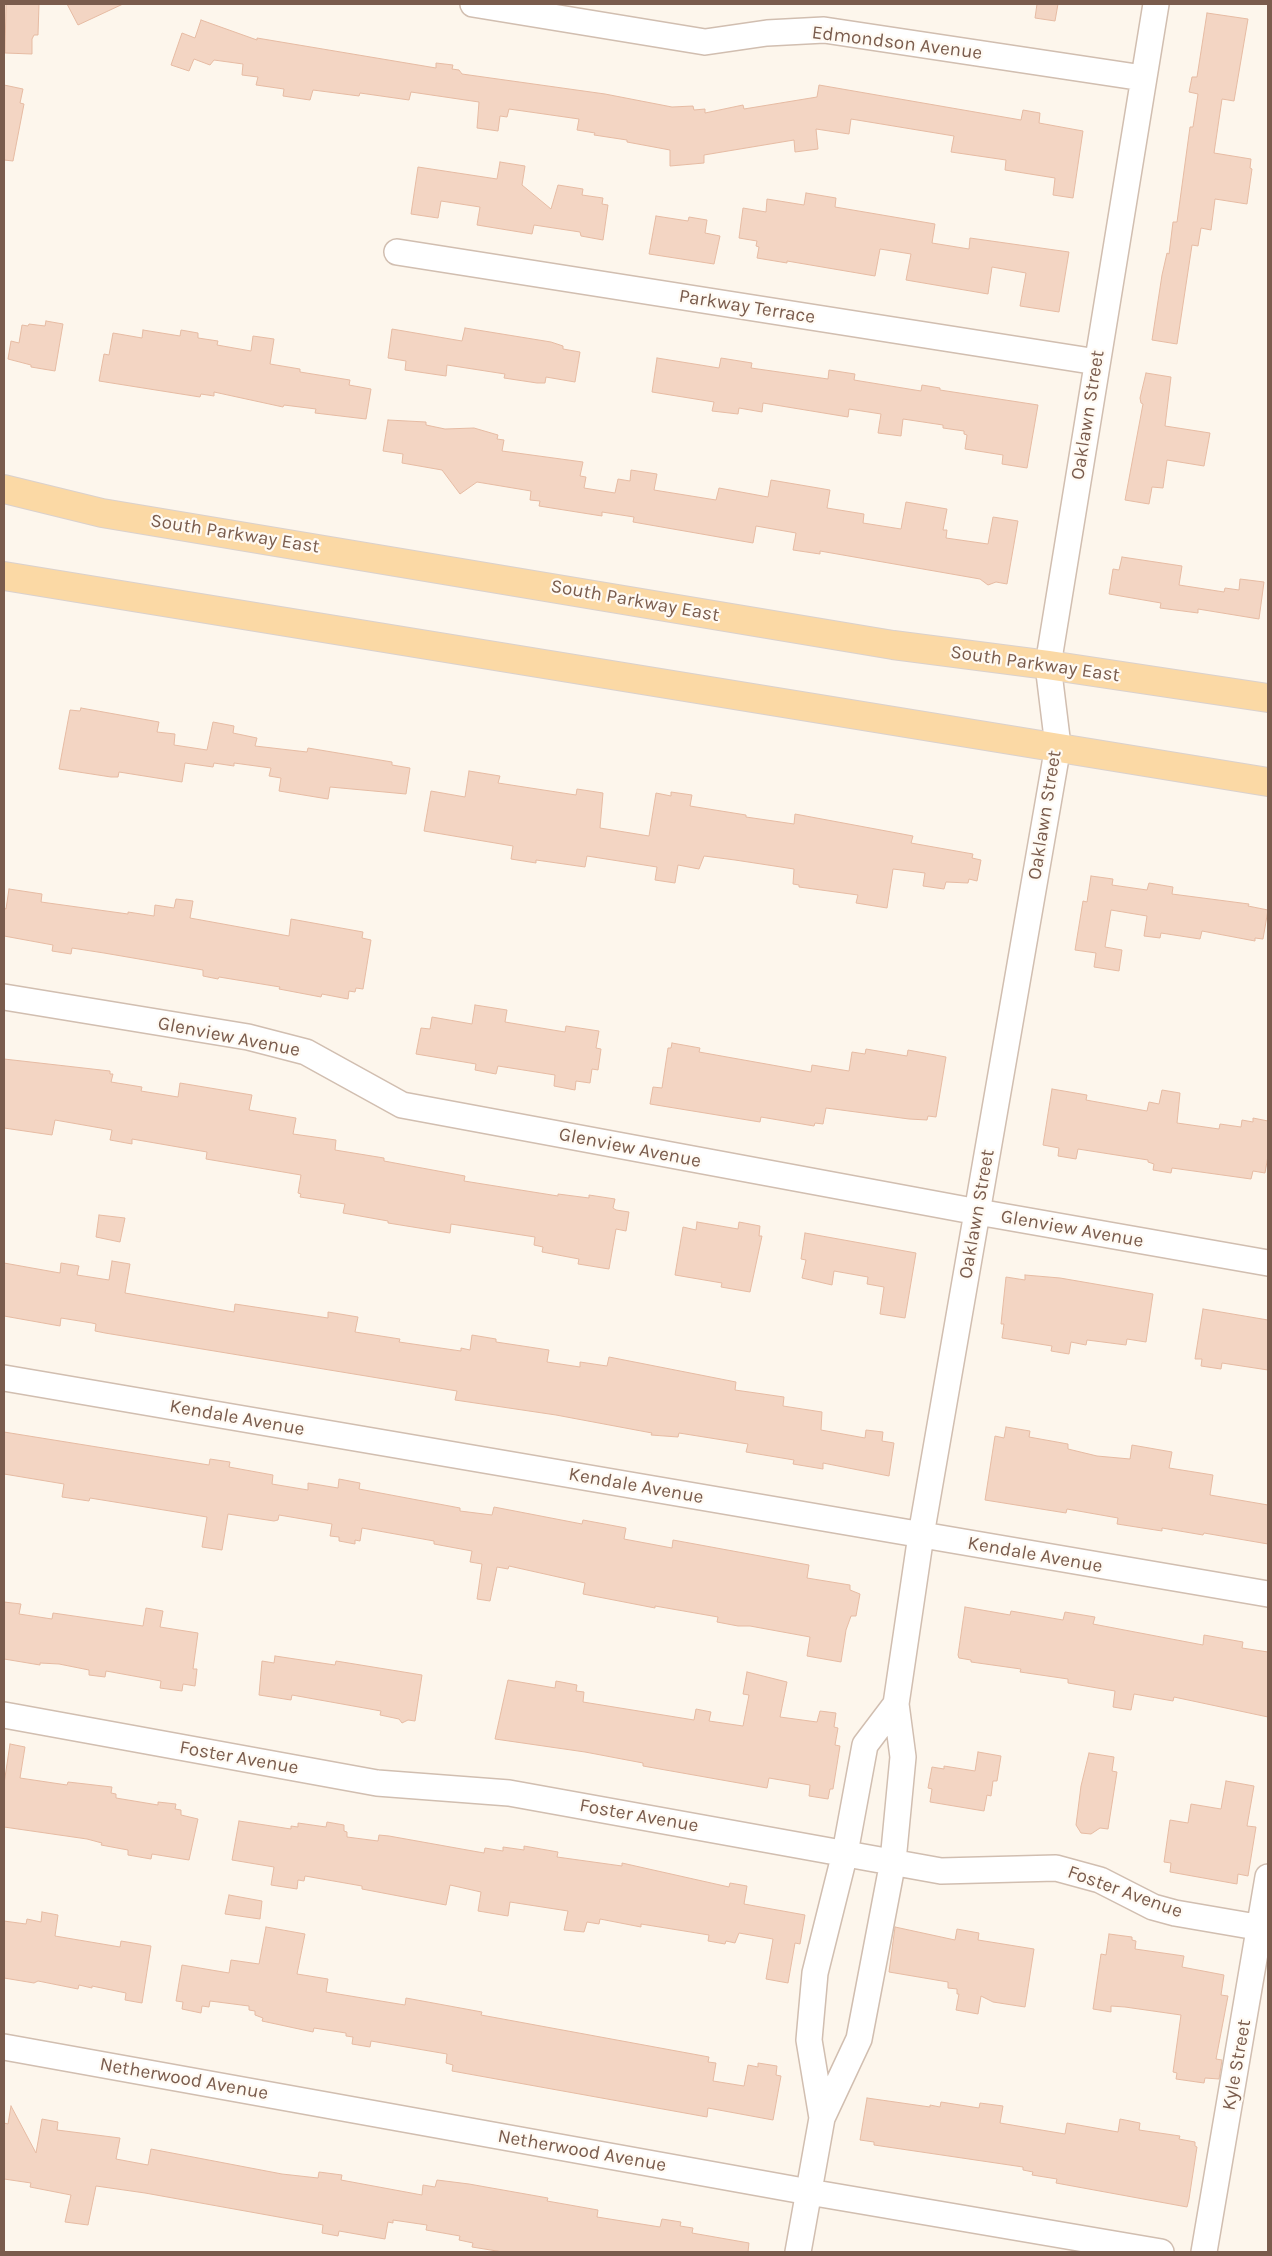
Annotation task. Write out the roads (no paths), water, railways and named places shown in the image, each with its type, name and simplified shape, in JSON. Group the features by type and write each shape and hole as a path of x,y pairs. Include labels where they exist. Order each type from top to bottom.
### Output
{"main road":[{"name":"South Parkway East","path":"4,489 102,512 893,645 1048,665 1268,698"},
{"path":"4,576 1058,746 1268,782"}],"street":[{"name":"Edmondson Avenue","path":"473,4 705,42 767,33 824,30 1144,78"},
{"name":"Oaklawn Street","path":"896,1704 921,1535 1058,746 1048,665 1156,4"},
{"name":"Parkway Terrace","path":"398,252 1097,362"},
{"name":"Glenview Avenue","path":"4,997 248,1037 306,1052 402,1105 978,1212 1268,1263"},
{"name":"Kendale Avenue","path":"4,1378 1268,1594"},
{"path":"822,2118 808,2040 815,1973 845,1852 865,1744 896,1704"},
{"path":"798,2252 822,2118 859,2039 893,1861 903,1757 896,1704"},
{"name":"Foster Avenue","path":"4,1715 377,1783 509,1793 845,1852 941,1871 1056,1868 1100,1880 1154,1907 1175,1913 1264,1928"},
{"name":"Kyle Street","path":"1204,2252 1264,1928 1268,1877"},
{"name":"Netherwood Avenue","path":"4,2047 809,2192 1161,2252"}]}
